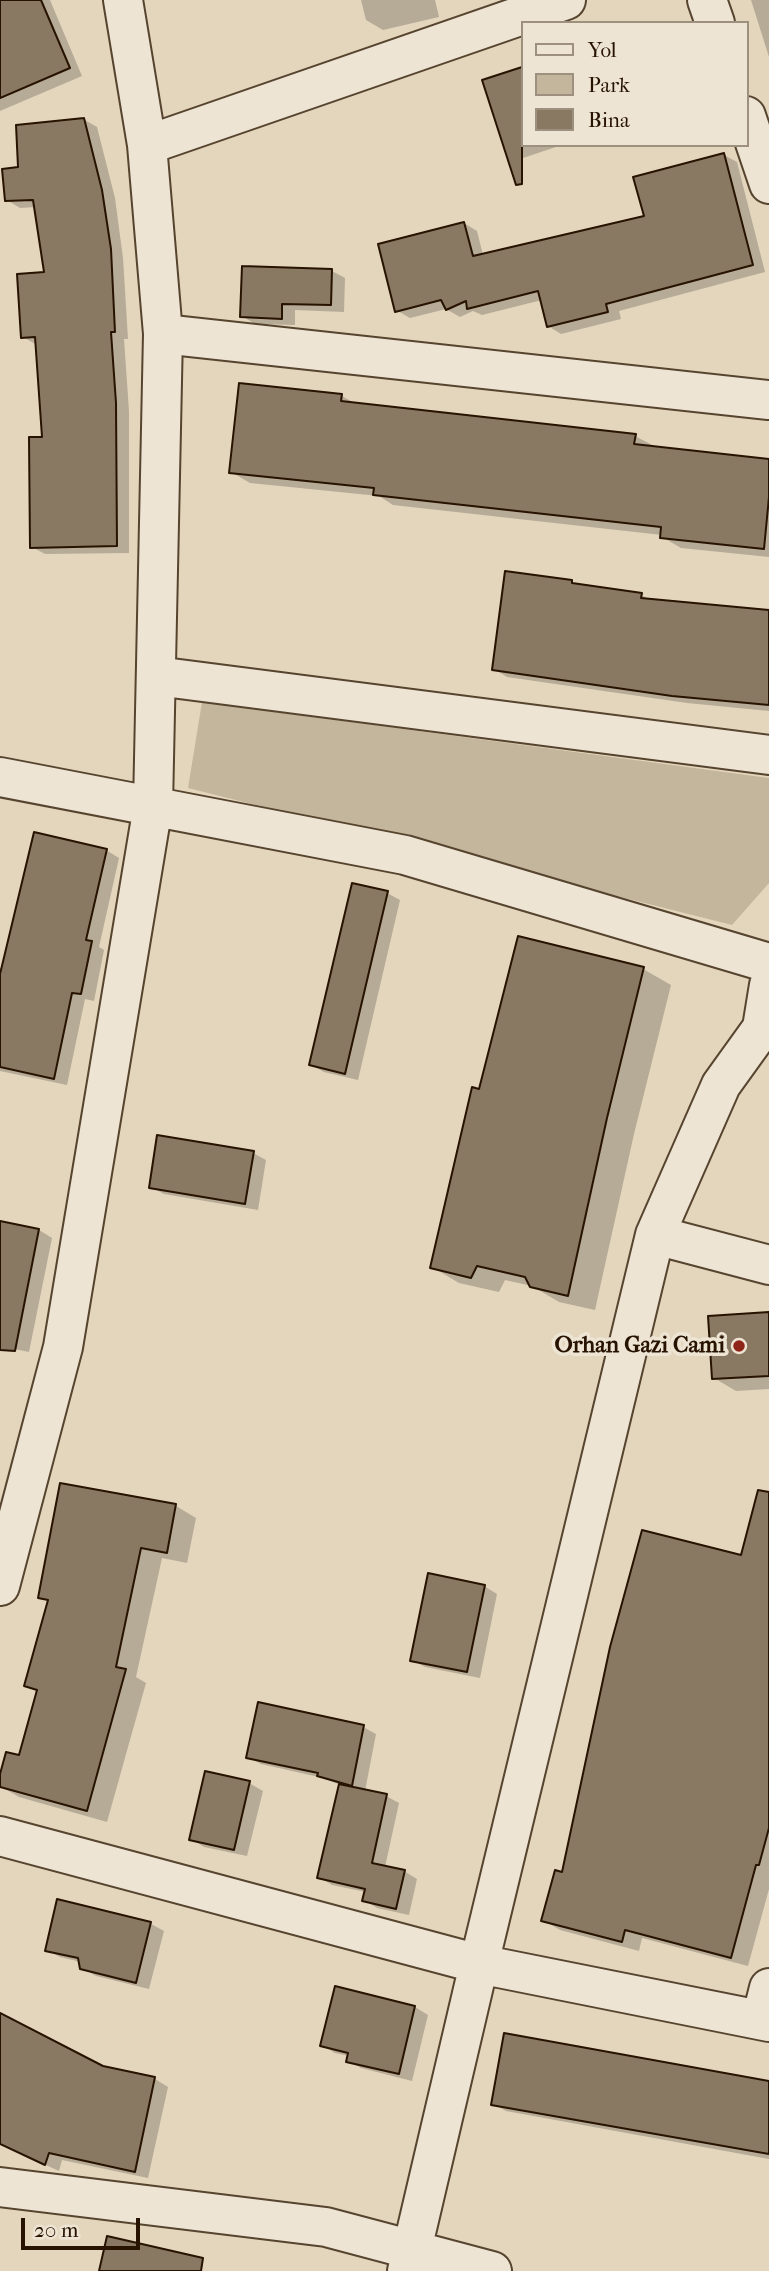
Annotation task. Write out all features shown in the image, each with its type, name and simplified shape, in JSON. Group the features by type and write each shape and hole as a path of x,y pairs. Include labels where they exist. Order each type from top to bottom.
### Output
{"street":[{"path":"0,1586 63,1348 153,806 163,334 147,145 123,0"},
{"path":"147,145 566,0"},
{"path":"707,0 714,21"},
{"path":"748,122 769,184"},
{"path":"163,334 769,400"},
{"path":"156,676 769,755"},
{"path":"0,777 405,855 769,963"},
{"path":"410,2261 655,1235 721,1085 762,1028 769,985"},
{"path":"655,1235 769,1265"},
{"path":"0,1836 479,1964 766,2010"},
{"path":"0,2187 326,2227 410,2261 492,2271"}],"green space":[{"path":"202,702 769,778 769,883 732,925 188,788"}],"building":[{"path":"0,0 41,0 70,68 0,98"},
{"path":"520,68 522,184 516,185 482,80"},
{"path":"84,118 102,190 111,249 115,332 111,332 116,403 117,546 30,548 29,437 42,437 35,337 21,338 17,274 44,272 33,200 5,201 2,169 18,167 16,125"},
{"path":"724,153 753,265 606,304 608,312 547,327 538,291 467,309 466,301 446,310 441,300 395,312 378,244 464,222 473,256 644,216 633,177"},
{"path":"242,266 332,269 331,305 282,304 282,319 240,317"},
{"path":"239,383 342,394 341,401 636,434 634,444 769,459 769,497 764,549 660,538 661,527 373,495 374,488 229,473"},
{"path":"505,571 642,593 641,598 769,610 769,705 672,696 492,670"},
{"path":"34,832 107,849 86,940 92,941 81,994 72,993 54,1079 0,1067 0,974"},
{"path":"352,883 388,891 345,1074 309,1065"},
{"path":"518,936 644,967 568,1296 530,1287 525,1277 477,1266 471,1278 430,1268 472,1087 479,1089"},
{"path":"157,1135 254,1151 245,1204 149,1188"},
{"path":"0,1221 39,1229 15,1351 0,1350"},
{"name":"Orhan Gazi Cami","path":"769,1312 769,1376 712,1379 708,1316"},
{"path":"60,1483 176,1504 167,1553 141,1548 116,1667 126,1669 87,1811 0,1787 0,1774 6,1752 19,1755 37,1690 24,1686 48,1600 38,1598"},
{"path":"758,1490 769,1492 769,1828 731,1958 625,1930 622,1942 541,1921 555,1870 562,1872 610,1647 642,1530 741,1555"},
{"path":"428,1573 485,1585 467,1672 410,1661"},
{"path":"258,1702 364,1725 352,1786 317,1776 318,1773 246,1758"},
{"path":"205,1771 250,1781 234,1850 189,1840"},
{"path":"339,1784 387,1794 372,1863 405,1870 396,1909 362,1901 365,1889 317,1878"},
{"path":"57,1899 151,1922 136,1983 80,1969 78,1958 45,1951"},
{"path":"335,1986 415,2006 399,2074 346,2062 348,2053 320,2046"},
{"path":"0,2013 103,2066 155,2077 135,2172 49,2153 45,2165 0,2144"},
{"path":"504,2033 769,2081 769,2154 491,2105"},
{"path":"107,2236 203,2258 201,2271 99,2271"}],"place":[{"name":"Orhan Gazi Cami","path":"739,1346"}]}
